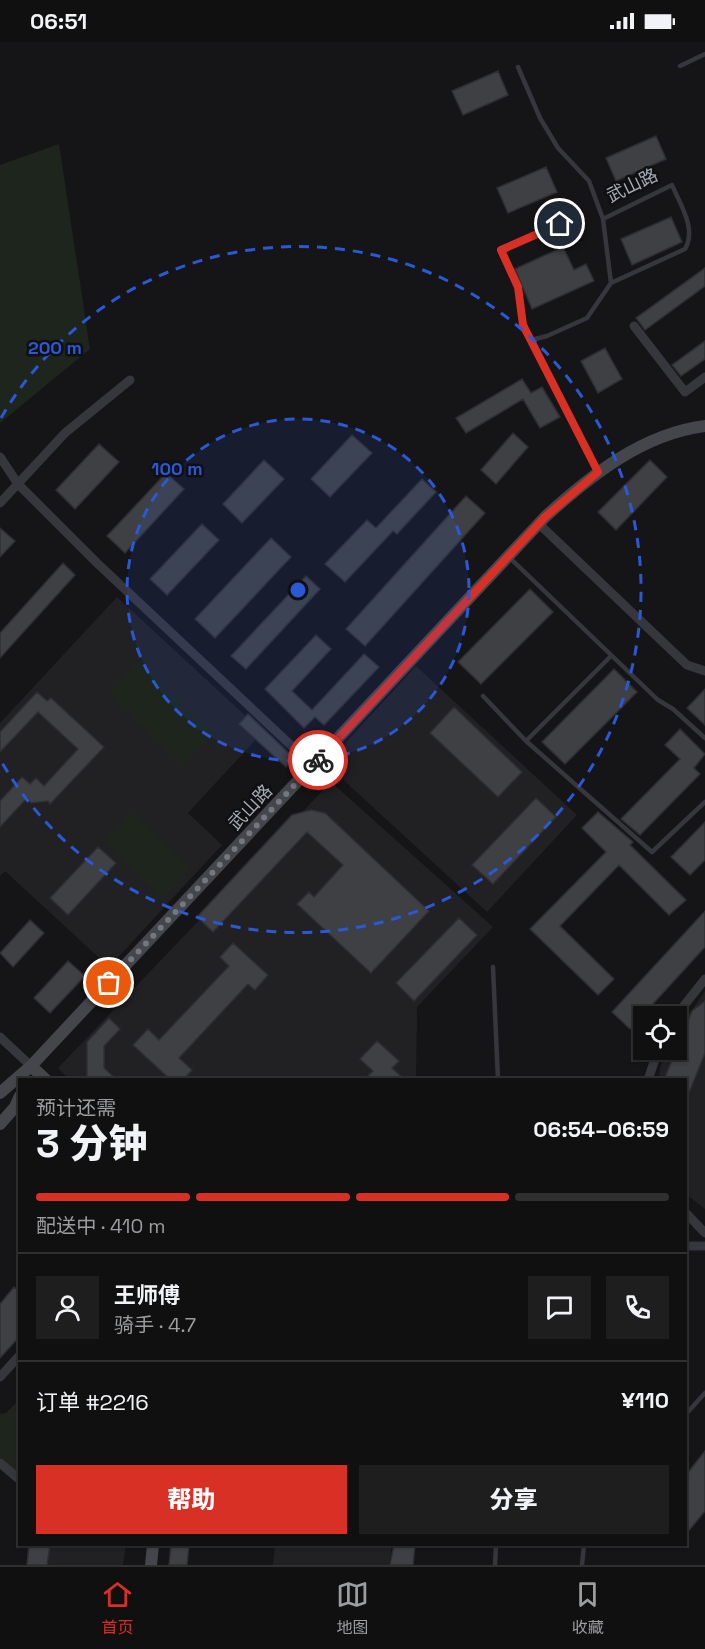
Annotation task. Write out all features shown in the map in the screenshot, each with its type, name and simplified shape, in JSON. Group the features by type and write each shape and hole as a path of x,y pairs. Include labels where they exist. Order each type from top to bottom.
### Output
{"main road":[{"name":"武山路","path":"0,1093 31,1066 539,524 598,472 634,450 687,428 705,426"},
{"path":"27,1078 31,1066 44,1078"},
{"path":"0,1124 18,1100"},
{"path":"151,1565 153,1546"}],"street":[{"path":"634,326 685,392 705,377"},
{"path":"0,503 65,433 130,380"},
{"path":"0,457 18,484 97,563 313,766"},
{"path":"539,524 687,665 705,671"},
{"path":"684,1006 705,979"},
{"path":"0,1037 31,1066"},
{"path":"649,1078 655,1060"},
{"path":"687,1214 705,1233"},
{"path":"687,1246 705,1246"},
{"path":"0,1377 18,1357"},
{"path":"0,1463 18,1478"}],"lane":[{"path":"680,66 705,54"},
{"name":"武山路","path":"518,68 540,118 558,148 589,181 603,219 611,283"},
{"name":"武山路","path":"531,340 547,336 586,318 611,283 685,249 690,232 672,185 603,219"},
{"path":"560,224 501,250 518,287 523,325 598,472"},
{"path":"508,557 658,700 673,709 705,738"},
{"path":"526,741 611,656"},
{"path":"483,696 526,741 652,852 705,802"},
{"path":"493,967 498,1078"},
{"path":"687,1413 705,1393"},
{"path":"495,1565 496,1546"},
{"path":"582,1565 584,1546"}],"shaded area":[{"path":"59,144 90,349 0,423 0,165"},
{"path":"117,597 263,732 188,813 222,845 109,967 5,871 0,876 0,723"},
{"path":"138,661 214,734 183,765 108,695"},
{"path":"416,666 577,815 487,912 326,764"},
{"path":"331,782 493,927 417,1007 416,1078 68,1078 58,1068"},
{"path":"133,811 191,868 162,898 104,841"},
{"path":"705,991 705,1209 687,1195 687,1078 658,1078 662,1060 687,1060 687,1017"},
{"path":"18,1401 18,1473 0,1458 0,1414 6,1413"},
{"path":"29,1546 126,1546 123,1565 26,1565"},
{"path":"275,1546 392,1546 389,1565 273,1565"}],"building":[{"path":"498,71 508,95 463,115 452,91"},
{"path":"656,136 666,159 616,181 606,158"},
{"path":"546,167 557,192 508,213 497,188"},
{"path":"671,217 682,242 632,265 621,239"},
{"path":"563,247 574,270 586,264 594,281 532,309 515,269"},
{"path":"705,268 705,286 645,330 636,318"},
{"path":"705,341 705,359 681,376 672,365"},
{"path":"605,348 622,379 598,393 581,361"},
{"path":"522,379 531,393 542,387 560,417 540,428 523,399 466,433 456,418"},
{"path":"513,433 528,447 496,484 481,470"},
{"path":"352,435 372,453 330,497 311,479"},
{"path":"99,444 119,462 75,509 56,490"},
{"path":"264,460 284,479 242,523 223,504"},
{"path":"650,460 667,477 616,530 598,512"},
{"path":"166,473 184,489 125,553 107,536"},
{"path":"422,479 436,492 397,534 393,531 345,582 325,564 367,520 376,528"},
{"path":"466,496 485,513 365,646 346,629"},
{"path":"202,524 219,540 167,595 150,579"},
{"path":"0,528 15,541 0,557"},
{"path":"271,538 291,557 215,638 195,619"},
{"path":"63,563 75,575 0,658 0,633"},
{"path":"306,576 320,589 246,669 231,656"},
{"path":"530,589 553,612 481,684 458,662"},
{"path":"316,635 331,649 292,691 312,710 364,654 379,667 324,725 315,717 304,728 265,689"},
{"path":"614,669 637,692 565,764 542,742"},
{"path":"705,689 705,725 687,708"},
{"path":"37,692 47,701 51,698 104,747 50,804 48,801 31,803 27,798 0,827 0,801 22,777 30,784 36,778 44,786 78,749 38,712 0,752 0,732"},
{"path":"454,707 522,772 498,797 430,733"},
{"path":"248,714 294,758 286,767 239,724"},
{"path":"680,729 705,754 694,768 700,774 640,835 621,819 680,759 665,745"},
{"path":"536,798 556,817 493,884 472,865"},
{"path":"311,810 325,813 429,911 371,973 297,904 309,892 314,897 343,865 307,832 213,932 197,917 292,815"},
{"path":"598,812 633,842 630,845 686,900 669,915 619,865 560,926 614,979 598,995 530,929 606,852 582,828"},
{"path":"705,822 705,860 690,875 671,857"},
{"path":"98,847 116,863 68,915 50,898"},
{"path":"705,911 705,947 651,1006 633,1006 633,1026 630,1029 612,1012"},
{"path":"459,918 477,935 414,1001 396,983"},
{"path":"30,920 44,933 13,967 0,953"},
{"path":"233,943 268,975 255,990 248,984 179,1058 192,1070 185,1078 169,1078 133,1045 148,1029 159,1040 229,966 220,957"},
{"path":"68,961 85,976 50,1013 34,998"},
{"path":"705,1001 705,1053 687,1098 687,1078 665,1078 672,1060 687,1060 687,1023 692,1011"},
{"path":"109,1018 120,1029 104,1046 104,1068 115,1078 87,1078 87,1042"},
{"path":"377,1041 399,1061 392,1068 403,1078 366,1078 373,1071 360,1059"},
{"path":"14,1287 18,1290 18,1338 0,1358 0,1304"},
{"path":"705,1451 705,1511 687,1533 687,1474"},
{"path":"29,1546 50,1546 47,1565 27,1565"},
{"path":"171,1546 189,1546 187,1565 169,1565"},
{"path":"394,1546 415,1546 413,1565 390,1565"}],"way so far":[{"path":"109,983 318,760"}],"route":[{"path":"318,760 545,517 598,472 523,325 518,287 501,250 560,224"}]}
